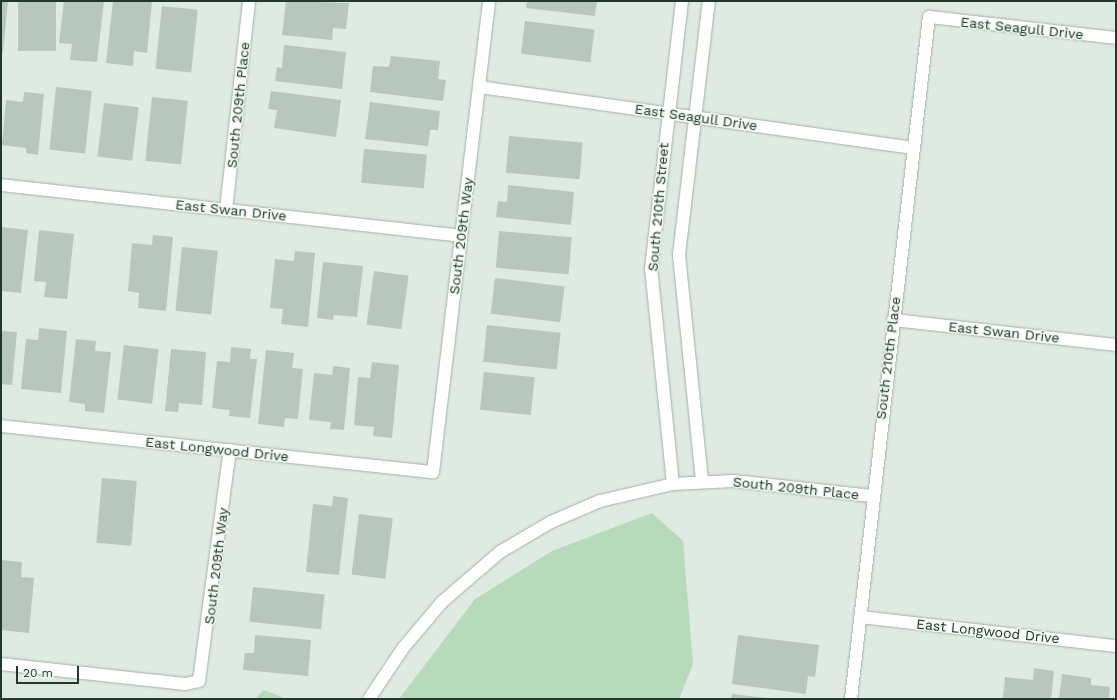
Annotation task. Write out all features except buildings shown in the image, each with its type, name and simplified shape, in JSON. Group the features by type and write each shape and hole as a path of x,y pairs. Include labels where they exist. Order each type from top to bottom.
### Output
{"street":[{"name":"South 209th Place","path":"226,210 249,1"},
{"name":"South 209th Way","path":"432,472 489,1"},
{"name":"South 210th Street","path":"673,484 651,269 682,1"},
{"name":"South 210th Street","path":"702,481 679,255 709,1"},
{"name":"East Seagull Drive","path":"929,17 1116,38"},
{"name":"South 210th Place","path":"851,699 872,496 929,17"},
{"name":"East Seagull Drive","path":"479,87 913,148"},
{"name":"East Swan Drive","path":"1,185 461,236"},
{"name":"East Swan Drive","path":"893,320 1116,345"},
{"name":"East Longwood Drive","path":"1,426 432,472"},
{"name":"South 209th Way","path":"1,664 185,684 199,681 230,450"},
{"name":"South 209th Place","path":"369,699 404,648 442,602 500,552 551,522 600,501 673,484 702,481 774,483 872,496"},
{"name":"East Longwood Drive","path":"860,617 1116,646"}],"green space":[{"path":"652,513 683,541 693,664 679,699 399,699 475,599 552,551"},
{"path":"264,690 287,699 255,699"}]}
